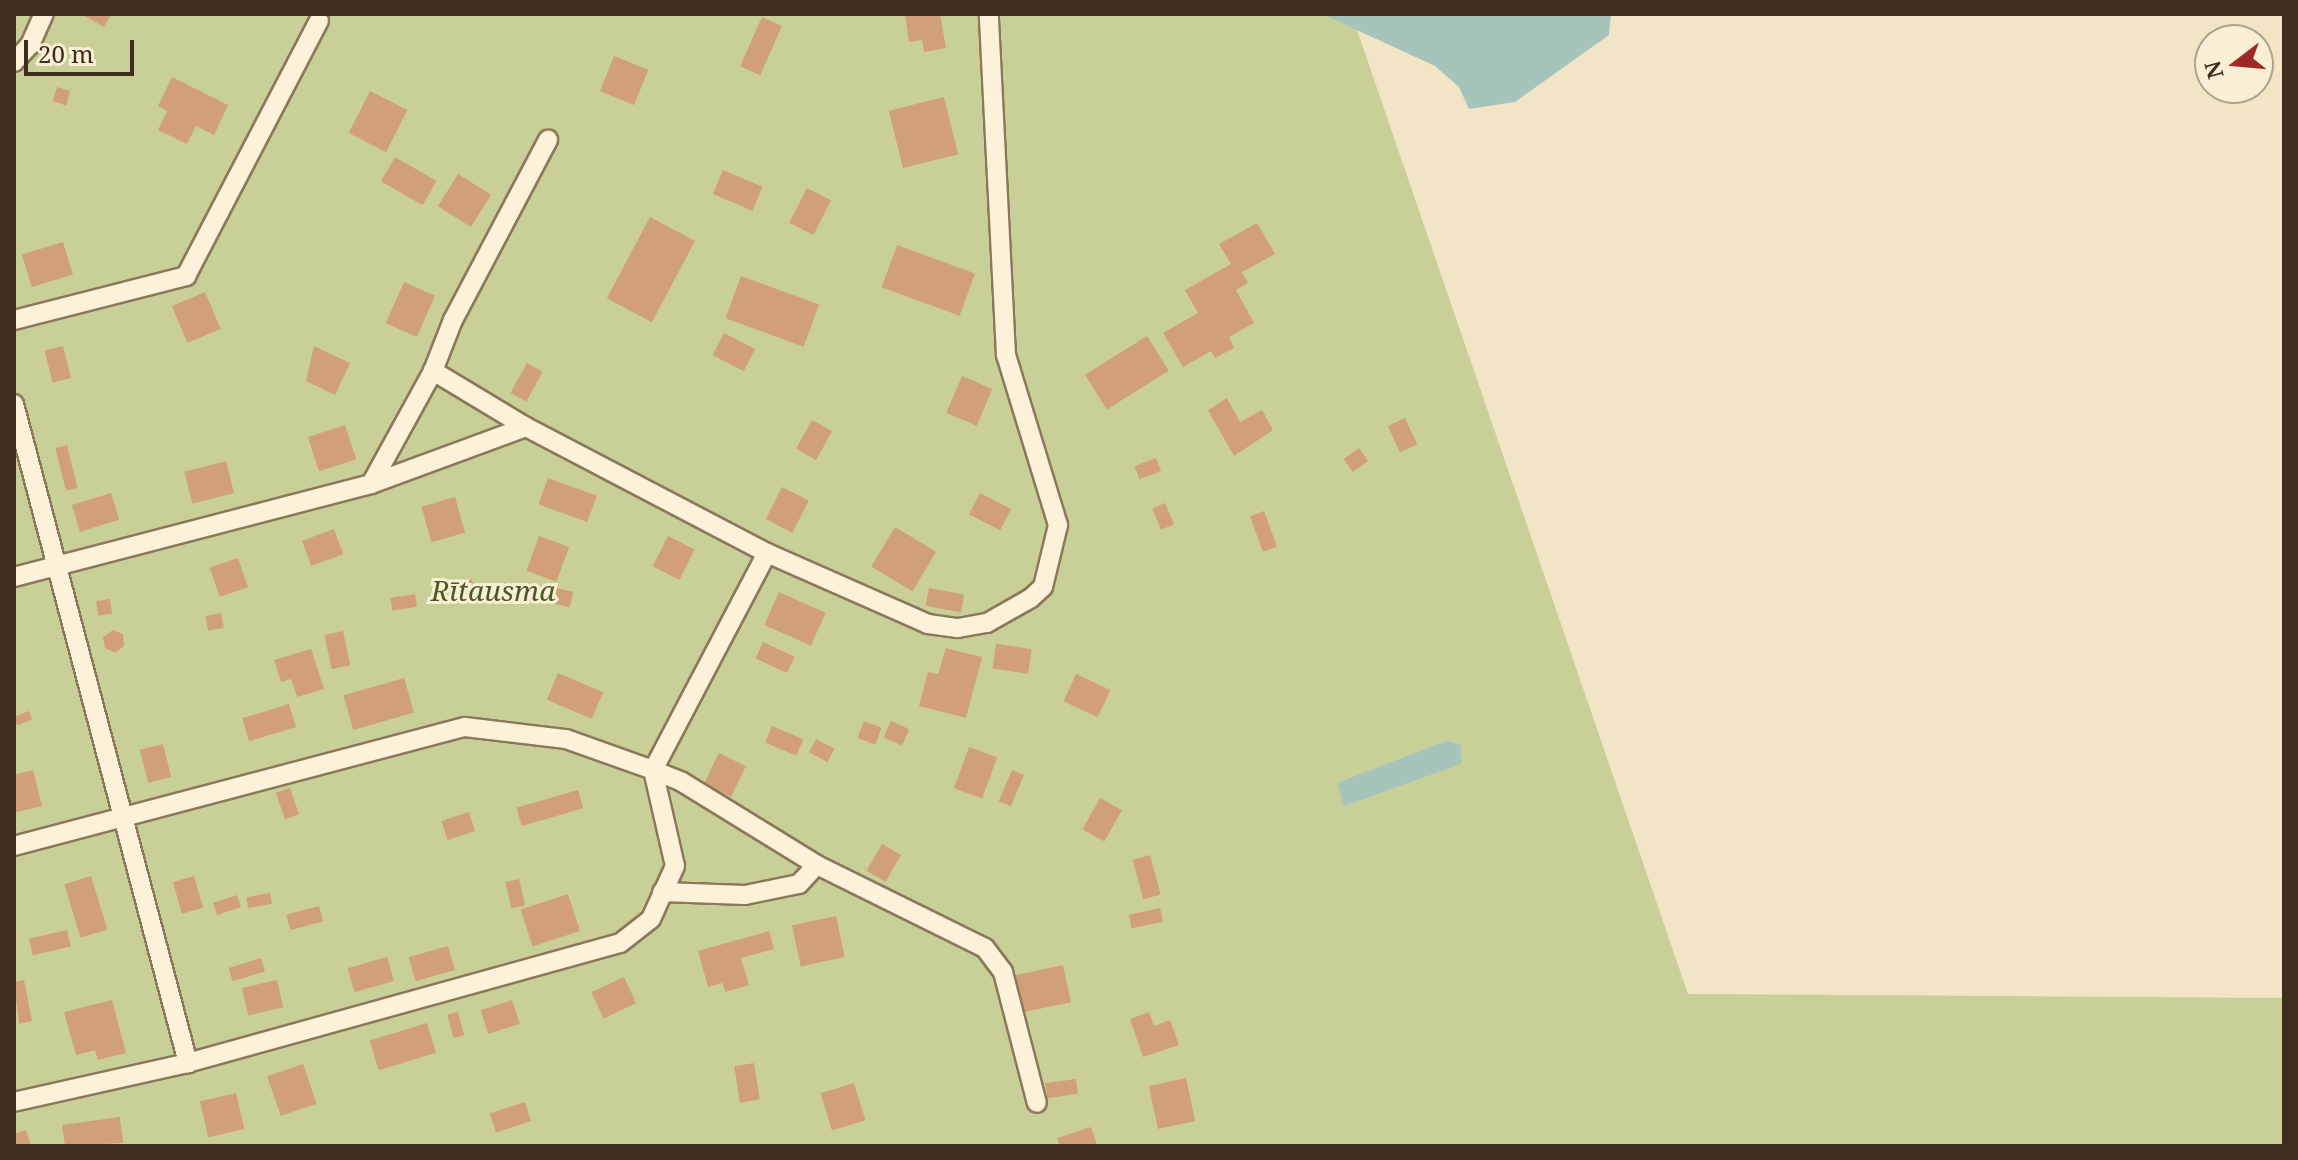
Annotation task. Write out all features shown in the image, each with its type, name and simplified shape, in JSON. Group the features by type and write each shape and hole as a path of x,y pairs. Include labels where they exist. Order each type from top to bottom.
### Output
{"lane":[{"path":"14,62 30,45 44,14"},
{"path":"433,371 526,427 767,553 928,624 958,628 987,623 1043,587 1058,525 1006,355 989,14"},
{"path":"14,320 186,276 319,21"},
{"path":"371,484 433,371 453,320 548,140"},
{"path":"14,404 188,1063"},
{"path":"14,577 371,484 526,427"},
{"path":"14,1102 188,1063 620,943 651,919 675,866 653,770 767,553"},
{"path":"14,846 465,727 566,739 682,782 817,865 985,948 1003,972 1037,1103"},
{"path":"662,892 745,895 799,884 817,865"}],"green space":[{"name":"Rītausma","path":"14,14 1329,14 1356,27 1688,994 2284,998 2284,1146 14,1146"}],"water":[{"path":"1322,14 1611,14 1609,35 1515,102 1469,109 1459,87 1435,66"},
{"path":"1446,741 1461,745 1461,764 1344,806 1337,783"}],"building":[{"path":"81,14 111,14 104,27"},
{"path":"905,14 940,14 946,48 924,52 922,40 909,42"},
{"path":"762,17 782,26 760,75 740,66"},
{"path":"614,56 648,70 634,105 600,91"},
{"path":"172,77 228,105 214,135 196,126 187,144 158,130 167,111 158,106"},
{"path":"57,87 70,91 66,105 53,101"},
{"path":"370,91 407,110 386,152 349,133"},
{"path":"944,97 958,154 903,168 889,111"},
{"path":"395,157 437,181 423,205 381,181"},
{"path":"723,170 763,187 752,211 713,194"},
{"path":"458,174 491,195 471,227 438,206"},
{"path":"807,188 831,200 813,235 789,223"},
{"path":"650,217 695,241 652,322 607,298"},
{"path":"1257,223 1275,254 1242,272 1248,283 1236,290 1254,323 1229,337 1234,348 1215,358 1211,351 1183,367 1163,333 1198,313 1185,290 1231,264 1219,244"},
{"path":"63,242 73,275 32,287 22,255"},
{"path":"897,245 975,273 960,316 882,287"},
{"path":"741,276 819,304 804,347 726,318"},
{"path":"404,282 435,296 417,337 386,323"},
{"path":"205,292 221,329 187,343 172,306"},
{"path":"724,333 755,349 744,371 713,355"},
{"path":"1147,336 1169,371 1107,409 1085,375"},
{"path":"63,346 71,378 53,383 45,351"},
{"path":"314,346 350,363 335,395 306,381"},
{"path":"527,363 543,372 526,401 511,393"},
{"path":"962,376 992,389 977,426 946,413"},
{"path":"1227,398 1240,422 1262,410 1273,430 1234,456 1208,410"},
{"path":"1405,418 1417,444 1400,452 1388,426"},
{"path":"812,420 832,431 816,460 796,449"},
{"path":"345,425 356,459 319,471 308,437"},
{"path":"67,445 78,488 66,491 55,448"},
{"path":"1359,448 1368,461 1353,472 1343,459"},
{"path":"1156,458 1161,471 1140,479 1135,466"},
{"path":"226,461 234,493 192,503 184,471"},
{"path":"548,478 597,496 587,522 538,504"},
{"path":"782,487 809,501 792,533 766,519"},
{"path":"111,493 119,520 80,532 72,505"},
{"path":"980,493 1011,509 1000,530 969,514"},
{"path":"455,497 465,533 432,542 421,507"},
{"path":"1165,503 1174,524 1161,530 1152,508"},
{"path":"1264,511 1277,547 1263,552 1250,516"},
{"path":"895,527 936,552 912,591 871,566"},
{"path":"334,529 343,554 311,566 302,541"},
{"path":"539,536 569,547 556,582 526,571"},
{"path":"668,536 695,550 679,580 653,566"},
{"path":"238,558 248,587 220,597 210,568"},
{"path":"472,579 475,597 466,599 462,582"},
{"path":"553,587 573,592 570,608 549,603"},
{"path":"929,588 964,595 961,613 926,606"},
{"path":"779,592 826,613 811,646 764,625"},
{"path":"415,594 417,607 392,611 390,598"},
{"path":"110,599 112,614 98,616 96,601"},
{"path":"221,613 224,628 208,631 205,616"},
{"path":"113,630 123,634 124,646 115,653 105,648 103,637"},
{"path":"343,631 350,665 332,669 324,635"},
{"path":"763,642 795,657 787,673 755,658"},
{"path":"996,644 1032,649 1028,674 993,669"},
{"path":"946,648 982,657 966,718 919,706 928,672 938,674"},
{"path":"311,649 324,689 297,697 291,679 281,682 274,660"},
{"path":"558,673 603,692 592,719 547,700"},
{"path":"1076,674 1110,690 1098,717 1063,701"},
{"path":"404,678 414,713 353,730 343,695"},
{"path":"289,704 296,727 249,741 242,718"},
{"path":"29,711 32,719 17,725 14,717"},
{"path":"864,721 882,728 875,745 858,738"},
{"path":"891,721 909,729 902,746 884,737"},
{"path":"772,726 803,739 796,756 765,743"},
{"path":"816,739 835,749 827,762 809,752"},
{"path":"163,744 171,777 148,783 140,750"},
{"path":"969,747 997,757 982,799 954,788"},
{"path":"719,753 746,766 731,797 704,784"},
{"path":"33,770 42,806 14,813 14,775"},
{"path":"1012,770 1024,775 1011,806 999,801"},
{"path":"290,788 299,814 285,819 276,793"},
{"path":"578,790 583,808 522,826 516,808"},
{"path":"1100,798 1122,810 1104,842 1083,829"},
{"path":"469,812 475,831 448,840 441,821"},
{"path":"882,844 901,855 886,882 866,871"},
{"path":"1150,855 1161,895 1143,899 1133,860"},
{"path":"91,876 107,930 81,938 64,884"},
{"path":"194,876 203,908 182,914 173,882"},
{"path":"519,879 525,905 511,908 505,882"},
{"path":"270,893 272,904 248,908 246,897"},
{"path":"568,894 580,931 532,947 520,909"},
{"path":"237,895 241,907 217,915 213,903"},
{"path":"319,906 323,921 290,930 286,915"},
{"path":"1160,908 1163,922 1132,928 1129,915"},
{"path":"836,916 845,957 801,966 792,925"},
{"path":"67,930 71,947 33,955 29,939"},
{"path":"769,931 774,949 741,958 749,985 725,992 723,983 708,987 698,951"},
{"path":"448,946 455,970 415,981 409,957"},
{"path":"387,957 394,981 354,992 348,968"},
{"path":"261,958 265,971 233,981 228,968"},
{"path":"1063,965 1071,1002 1023,1012 1015,975"},
{"path":"624,977 636,1003 604,1018 591,992"},
{"path":"24,980 32,1021 19,1024 14,982"},
{"path":"277,980 283,1007 248,1015 242,988"},
{"path":"112,1000 126,1053 98,1060 95,1050 76,1055 64,1012"},
{"path":"512,1000 520,1024 488,1034 481,1010"},
{"path":"458,1012 464,1035 454,1038 447,1015"},
{"path":"1149,1012 1154,1026 1170,1020 1179,1045 1143,1057 1130,1019"},
{"path":"427,1023 436,1053 379,1070 370,1041"},
{"path":"754,1063 760,1100 740,1103 734,1066"},
{"path":"303,1064 317,1104 281,1116 267,1076"},
{"path":"1186,1078 1195,1121 1158,1129 1149,1086"},
{"path":"1076,1079 1078,1094 1047,1098 1045,1083"},
{"path":"854,1083 865,1120 832,1131 821,1093"},
{"path":"236,1093 244,1129 208,1137 200,1101"},
{"path":"525,1102 531,1121 496,1132 490,1113"},
{"path":"120,1117 123,1143 65,1146 62,1125"},
{"path":"1091,1127 1097,1145 1060,1146 1057,1138"},
{"path":"26,1130 31,1146 14,1146 14,1134"}]}
